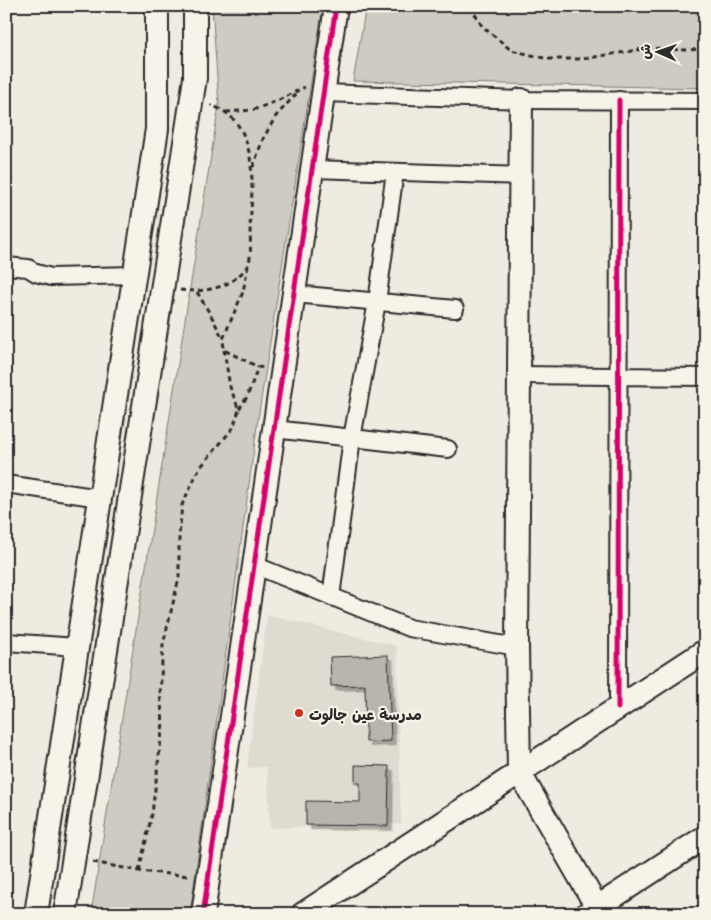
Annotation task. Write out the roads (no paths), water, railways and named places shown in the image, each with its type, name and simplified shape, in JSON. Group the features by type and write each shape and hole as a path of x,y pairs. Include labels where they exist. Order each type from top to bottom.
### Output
{"main road":[{"path":"36,914 157,128 158,6"},
{"path":"65,914 195,78 195,6"},
{"path":"203,914 336,6"},
{"path":"521,100 517,647 519,772 595,911 705,837"},
{"path":"303,914 705,651"}],"street":[{"path":"325,85 521,100 705,101"},
{"path":"618,708 617,376 619,100"},
{"path":"312,169 520,176"},
{"path":"331,597 352,438 377,302 395,172"},
{"path":"6,266 28,268 36,273 51,277 134,275"},
{"path":"294,294 455,309"},
{"path":"519,375 705,377"},
{"path":"274,429 448,449"},
{"path":"6,484 100,498"},
{"path":"254,565 408,628 517,647"},
{"path":"6,642 77,646"}],"place":[{"name":"مدرسة عين جالوت","path":"299,713"}]}
